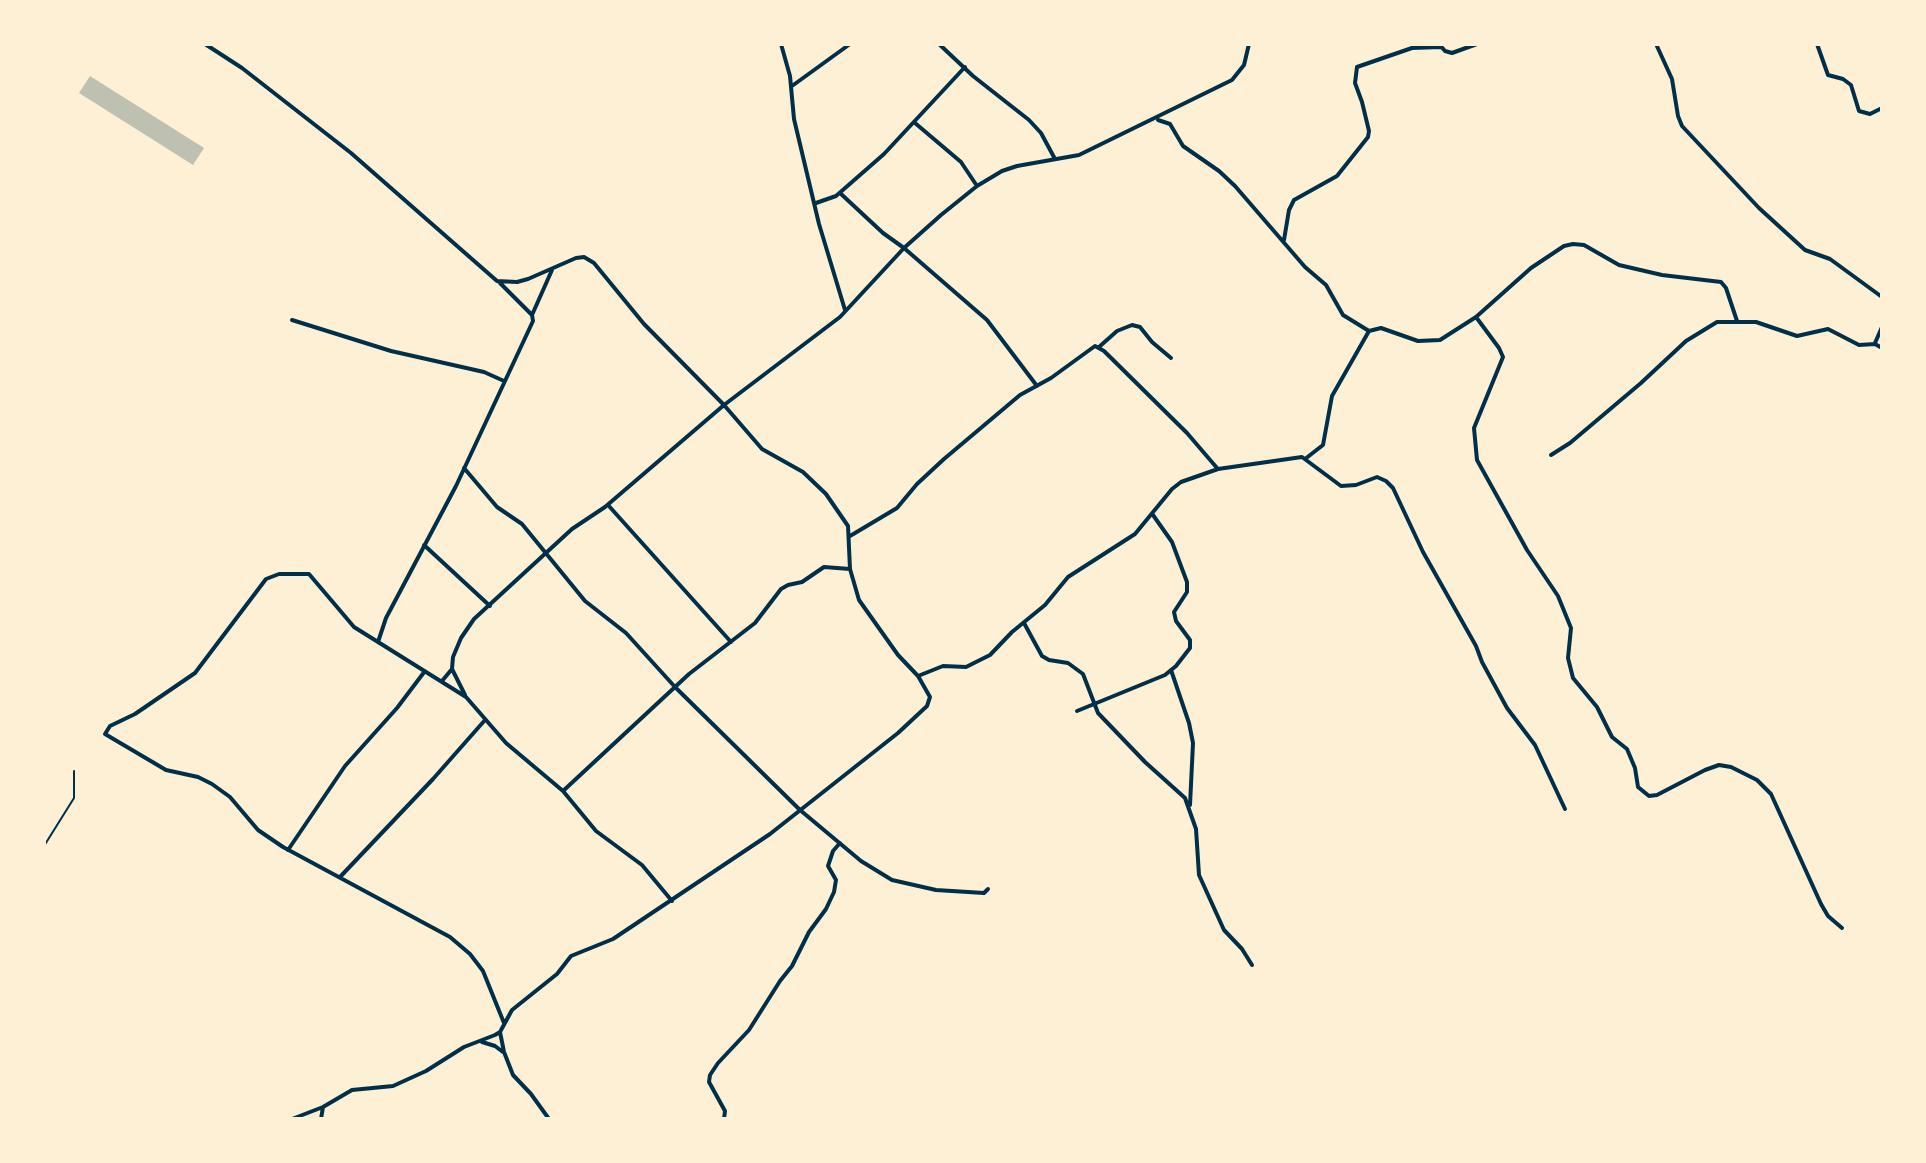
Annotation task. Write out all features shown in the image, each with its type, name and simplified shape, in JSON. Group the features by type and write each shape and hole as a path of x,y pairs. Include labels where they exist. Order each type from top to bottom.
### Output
{"street":[{"path":"205,44 242,68 351,153 532,315"},
{"path":"781,44 792,86 794,119 825,247 845,310"},
{"path":"792,86 850,44"},
{"path":"939,44 1029,120 1041,133 1055,159"},
{"path":"672,901 642,865 596,831 563,791 485,720 466,697 452,669 461,638 474,619 572,529 608,505 724,405 820,333 904,248 977,186 1017,166 1079,155 1232,80 1244,65 1249,44"},
{"path":"1283,242 1294,200 1337,176 1368,137 1355,83 1357,67 1412,48 1440,46 1452,53 1477,44"},
{"path":"1656,44 1669,70 1682,126 1759,208 1805,250 1830,259 1882,297"},
{"path":"1817,44 1828,75 1851,85 1859,111 1870,114 1882,108"},
{"path":"816,203 840,193 915,123 965,67"},
{"path":"1157,119 1170,124 1183,146 1235,186 1305,267 1329,288 1343,315 1369,331 1381,328 1411,339 1440,340 1476,317 1531,268 1564,246 1578,243 1619,265 1662,275 1721,282 1737,321"},
{"path":"915,123 961,162 977,186"},
{"path":"840,193 987,320 1037,386"},
{"path":"497,281 517,282 576,258 584,257 594,263 657,337 762,449 807,475 826,494 843,516 850,536 850,569 855,590 866,612 930,694 927,706 863,762 770,834 608,942 571,956 557,974 517,1006 500,1032 504,1052 513,1075 549,1119"},
{"path":"378,642 386,618 505,381 553,269"},
{"path":"1476,317 1503,357 1474,428 1477,460 1527,550 1558,596 1571,628 1568,658 1573,678 1597,707 1612,737 1627,749 1635,768 1638,787 1649,796 1657,795 1719,765 1731,767 1757,780 1771,794 1821,904 1828,916 1842,928"},
{"path":"292,320 391,351 484,372 505,381"},
{"path":"1551,455 1570,443 1698,331 1717,322 1765,324 1797,336 1828,329 1859,345 1875,344 1882,348"},
{"path":"850,536 897,508 944,459 1020,395 1088,350 1099,347 1117,331 1132,325 1140,327 1171,358"},
{"path":"1875,344 1882,327"},
{"path":"1305,459 1323,445 1332,396 1369,331"},
{"path":"1099,347 1187,433 1218,469"},
{"path":"918,676 943,666 966,667 990,655 1045,605 1068,577 1129,538 1153,515 1176,485 1197,474 1218,469 1299,457 1341,486 1356,485 1377,477 1393,488 1423,552 1507,708 1535,745 1565,809"},
{"path":"464,468 497,507 522,524 585,601 626,633 675,687 800,810 861,861 892,880 936,890 984,893 988,889"},
{"path":"608,505 731,642"},
{"path":"1077,711 1128,692 1171,670 1190,648 1190,640 1176,621 1174,612 1187,592 1187,582 1172,542 1153,515"},
{"path":"424,545 490,607"},
{"path":"563,791 706,659 755,623 788,585 802,582 824,567 850,569"},
{"path":"466,697 354,627 312,576 303,573 279,574 261,584 195,673 104,732 129,751 159,767 198,777 221,790 258,830 288,850 434,928 470,954 489,983 504,1023"},
{"path":"1024,623 1042,656 1068,663 1083,674 1093,704 1138,755 1185,798 1198,838 1199,875 1224,930 1252,965"},
{"path":"442,681 452,669"},
{"path":"288,850 345,766 397,708 425,670"},
{"path":"1171,670 1193,743 1190,807"},
{"path":"340,877 485,720"},
{"path":"724,1119 725,1111 709,1082 710,1075 749,1030 826,909 836,880 828,866 833,851 840,843"},
{"path":"292,1119 323,1107 352,1090 393,1086 426,1071 464,1047 500,1032"},
{"path":"480,1042 504,1052"},
{"path":"321,1119 323,1107"}],"path":[{"path":"44,846 74,798 74,771"}],"building":[{"path":"90,76 204,148 193,165 79,93"}]}
